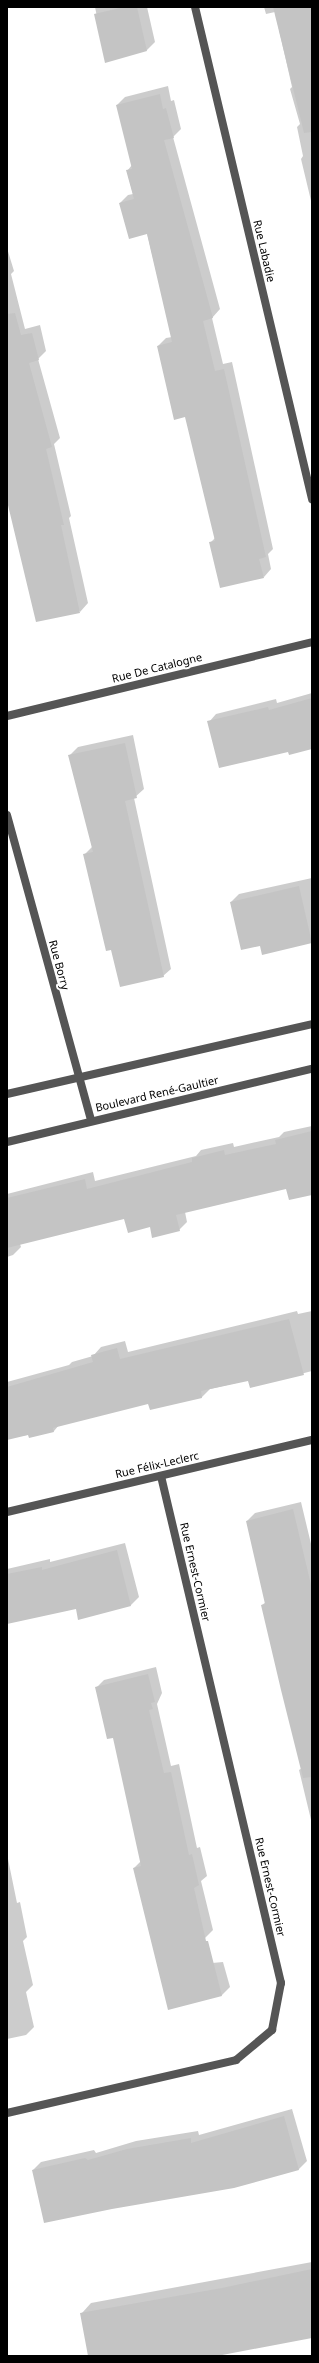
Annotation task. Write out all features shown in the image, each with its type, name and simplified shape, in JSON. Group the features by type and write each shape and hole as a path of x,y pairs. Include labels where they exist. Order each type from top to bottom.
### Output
{"street":[{"name":"Rue Labadie","path":"195,7 312,499"},
{"name":"Rue De Catalogne","path":"7,716 312,642"},
{"name":"Rue Borry","path":"7,815 91,1120"},
{"path":"7,1094 312,1024"},
{"name":"Boulevard René-Gaultier","path":"7,1142 91,1120 312,1069"},
{"name":"Rue Félix-Leclerc","path":"7,1512 312,1440"},
{"name":"Rue Ernest-Cormier","path":"7,2113 236,2060 272,2030 281,1983 161,1476"}],"building":[{"path":"125,7 137,7 147,51 105,63 94,14"},
{"path":"273,7 312,7 312,132 304,133"},
{"path":"160,94 163,109 166,108 174,138 164,140 213,318 203,321 215,371 224,369 266,557 259,559 264,578 220,588 209,542 215,541 185,417 174,420 157,346 172,342 147,234 129,239 119,203 134,199 126,170 132,169 116,105"},
{"path":"15,313 21,335 32,333 39,360 29,363 52,447 46,449 64,525 61,525 80,613 36,622 7,501 7,314"},
{"path":"312,698 312,749 289,755 288,752 219,768 207,721 268,707 269,710"},
{"path":"125,743 137,798 125,801 164,977 120,987 111,950 106,951 83,854 93,852 68,755"},
{"path":"299,886 312,943 262,955 260,946 241,950 230,902"},
{"path":"312,1131 312,1195 289,1200 286,1189 176,1215 180,1231 152,1238 150,1227 128,1233 124,1219 7,1248 7,1198 85,1179 87,1189 192,1162 192,1158 224,1150 225,1155 276,1144 275,1140"},
{"path":"289,1319 304,1375 250,1388 248,1381 201,1391 202,1398 150,1410 148,1404 53,1428 54,1432 29,1438 28,1435 7,1440 7,1387 93,1362 91,1355 117,1348 120,1359"},
{"path":"293,1509 312,1589 312,1777 303,1778 261,1605 265,1604 246,1521"},
{"path":"117,1550 131,1606 78,1620 76,1609 7,1624 7,1574 42,1567 42,1570"},
{"path":"148,1674 155,1702 151,1703 153,1709 149,1710 164,1773 171,1772 189,1855 192,1854 199,1885 194,1888 206,1941 208,1941 222,1996 168,2010 133,1868 141,1866 113,1738 107,1739 95,1687"},
{"path":"284,2116 299,2170 234,2188 112,2209 44,2223 32,2170 85,2158 88,2160 127,2149 191,2138 191,2143"},
{"path":"312,2269 312,2338 217,2356 88,2356 80,2313 222,2288"}]}
